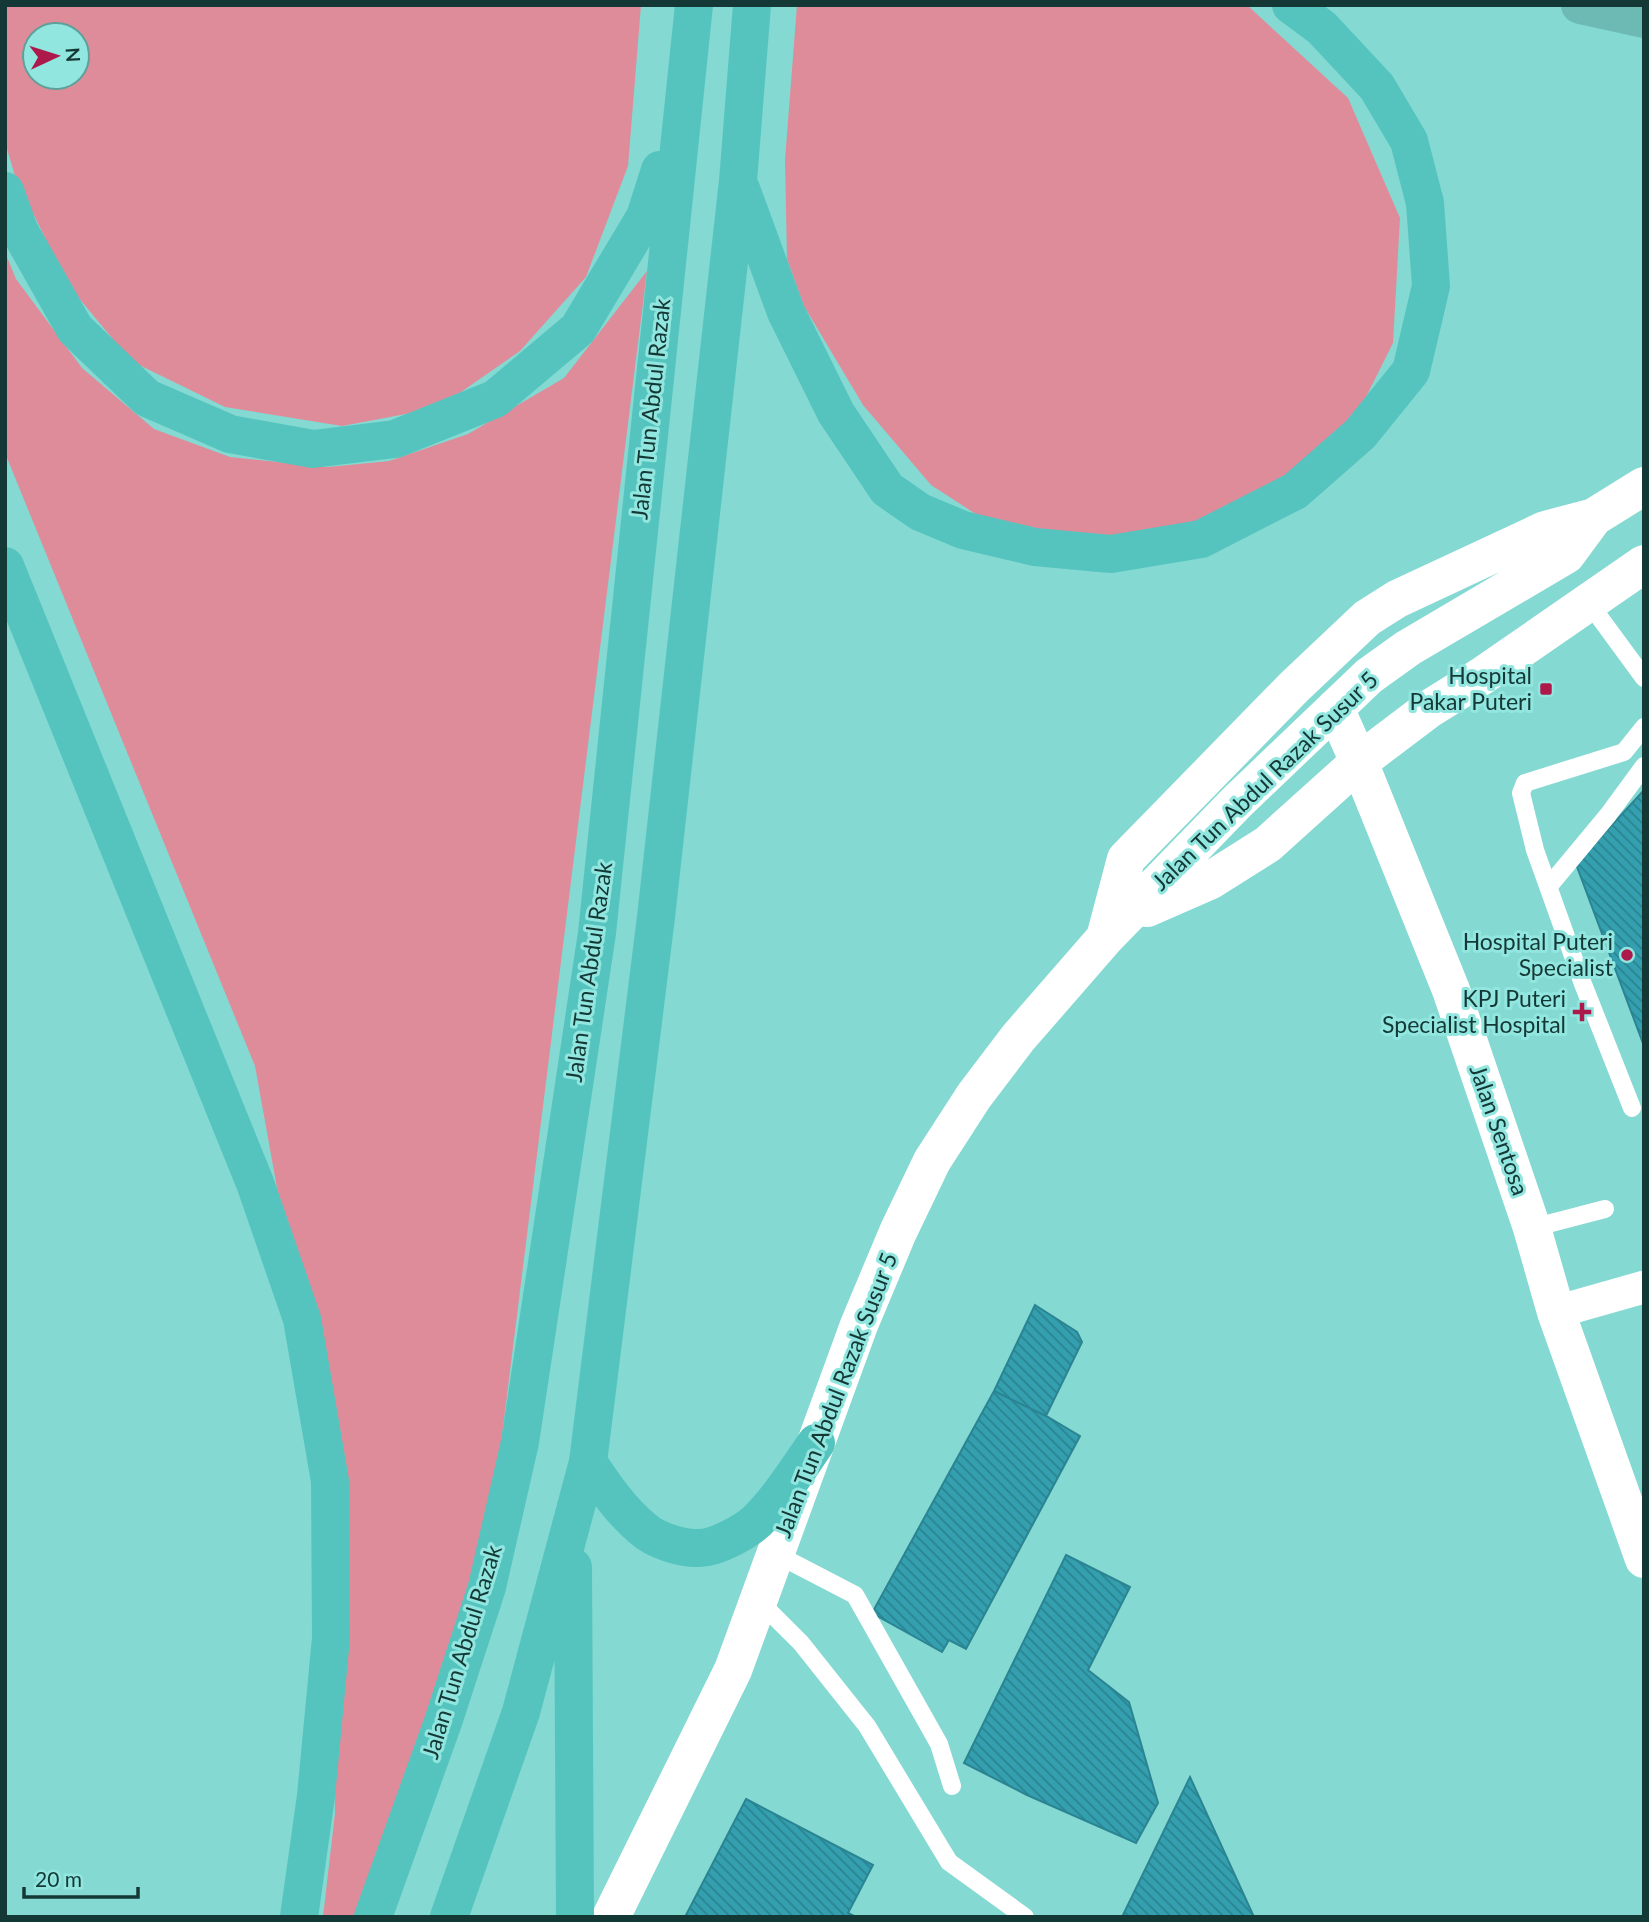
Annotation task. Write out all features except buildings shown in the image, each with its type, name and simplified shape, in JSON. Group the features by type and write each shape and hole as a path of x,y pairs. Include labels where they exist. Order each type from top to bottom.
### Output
{"highway":[{"name":"Jalan Tun Abdul Razak","path":"373,1917 488,1587 520,1442 597,933 694,5"},
{"path":"449,1917 521,1712 588,1462 656,917 738,181 752,5"},
{"path":"738,181 786,312 836,413 887,489 920,512 963,530 1035,547 1111,554 1200,539 1295,491 1360,434 1411,371 1431,286 1425,203 1409,141 1377,87 1322,28 1291,5"},
{"path":"5,191 19,230 75,329 147,398 230,434 313,449 395,439 495,399 578,329 645,217 683,99"},
{"path":"5,566 255,1183 302,1319 330,1481 331,1638 316,1796 299,1917"},
{"path":"588,1462 607,1490 644,1531 671,1543 699,1548 730,1539 756,1522 786,1486 816,1443"},
{"path":"572,1523 576,1726 575,1917"}],"main road":[{"path":"1580,5 1644,19"}],"street":[{"name":"Jalan Tun Abdul Razak Susur 5","path":"611,1917 733,1670 878,1278 932,1161 974,1096 1018,1038 1117,927 1237,802 1369,676 1398,654 1566,555 1594,517 1644,486"},
{"path":"1117,927 1126,859 1294,687 1367,618 1397,599 1545,530 1594,517"},
{"name":"Jalan Tun Abdul Razak Susur 5","path":"1117,927 1211,880 1268,844 1359,762 1429,709 1644,564"},
{"name":"Jalan Sentosa","path":"1335,708 1451,990 1532,1228 1556,1312 1644,1559"},
{"path":"1556,1312 1644,1287"}],"lane":[{"path":"1589,603 1644,678"},
{"path":"1632,1108 1583,984 1525,815 1521,793 1525,783 1624,752 1644,727"},
{"path":"1549,886 1608,815 1644,766"},
{"path":"1532,1228 1605,1209"},
{"path":"776,1554 855,1595 939,1744 952,1786"},
{"path":"759,1601 800,1643 867,1726 949,1862 1025,1917"}],"shaded area":[{"path":"5,5 641,5 628,166 586,277 520,351 438,408 342,426 225,407 131,361 68,285 15,176 5,142"},
{"path":"797,5 1247,5 1348,98 1400,218 1393,343 1361,407 1285,493 1222,530 1019,542 931,485 863,405 804,306 787,259 785,160"},
{"path":"5,252 16,279 82,368 154,429 230,457 328,467 389,461 468,434 564,378 647,271 489,1540 370,1917 323,1917 335,1813 331,1487 255,1066 5,453"}],"place":[{"name":"Hospital Pakar Puteri","path":"1546,689"},
{"name":"Hospital Puteri Specialist","path":"1627,955"},
{"name":"KPJ Puteri Specialist Hospital","path":"1582,1012"}]}
